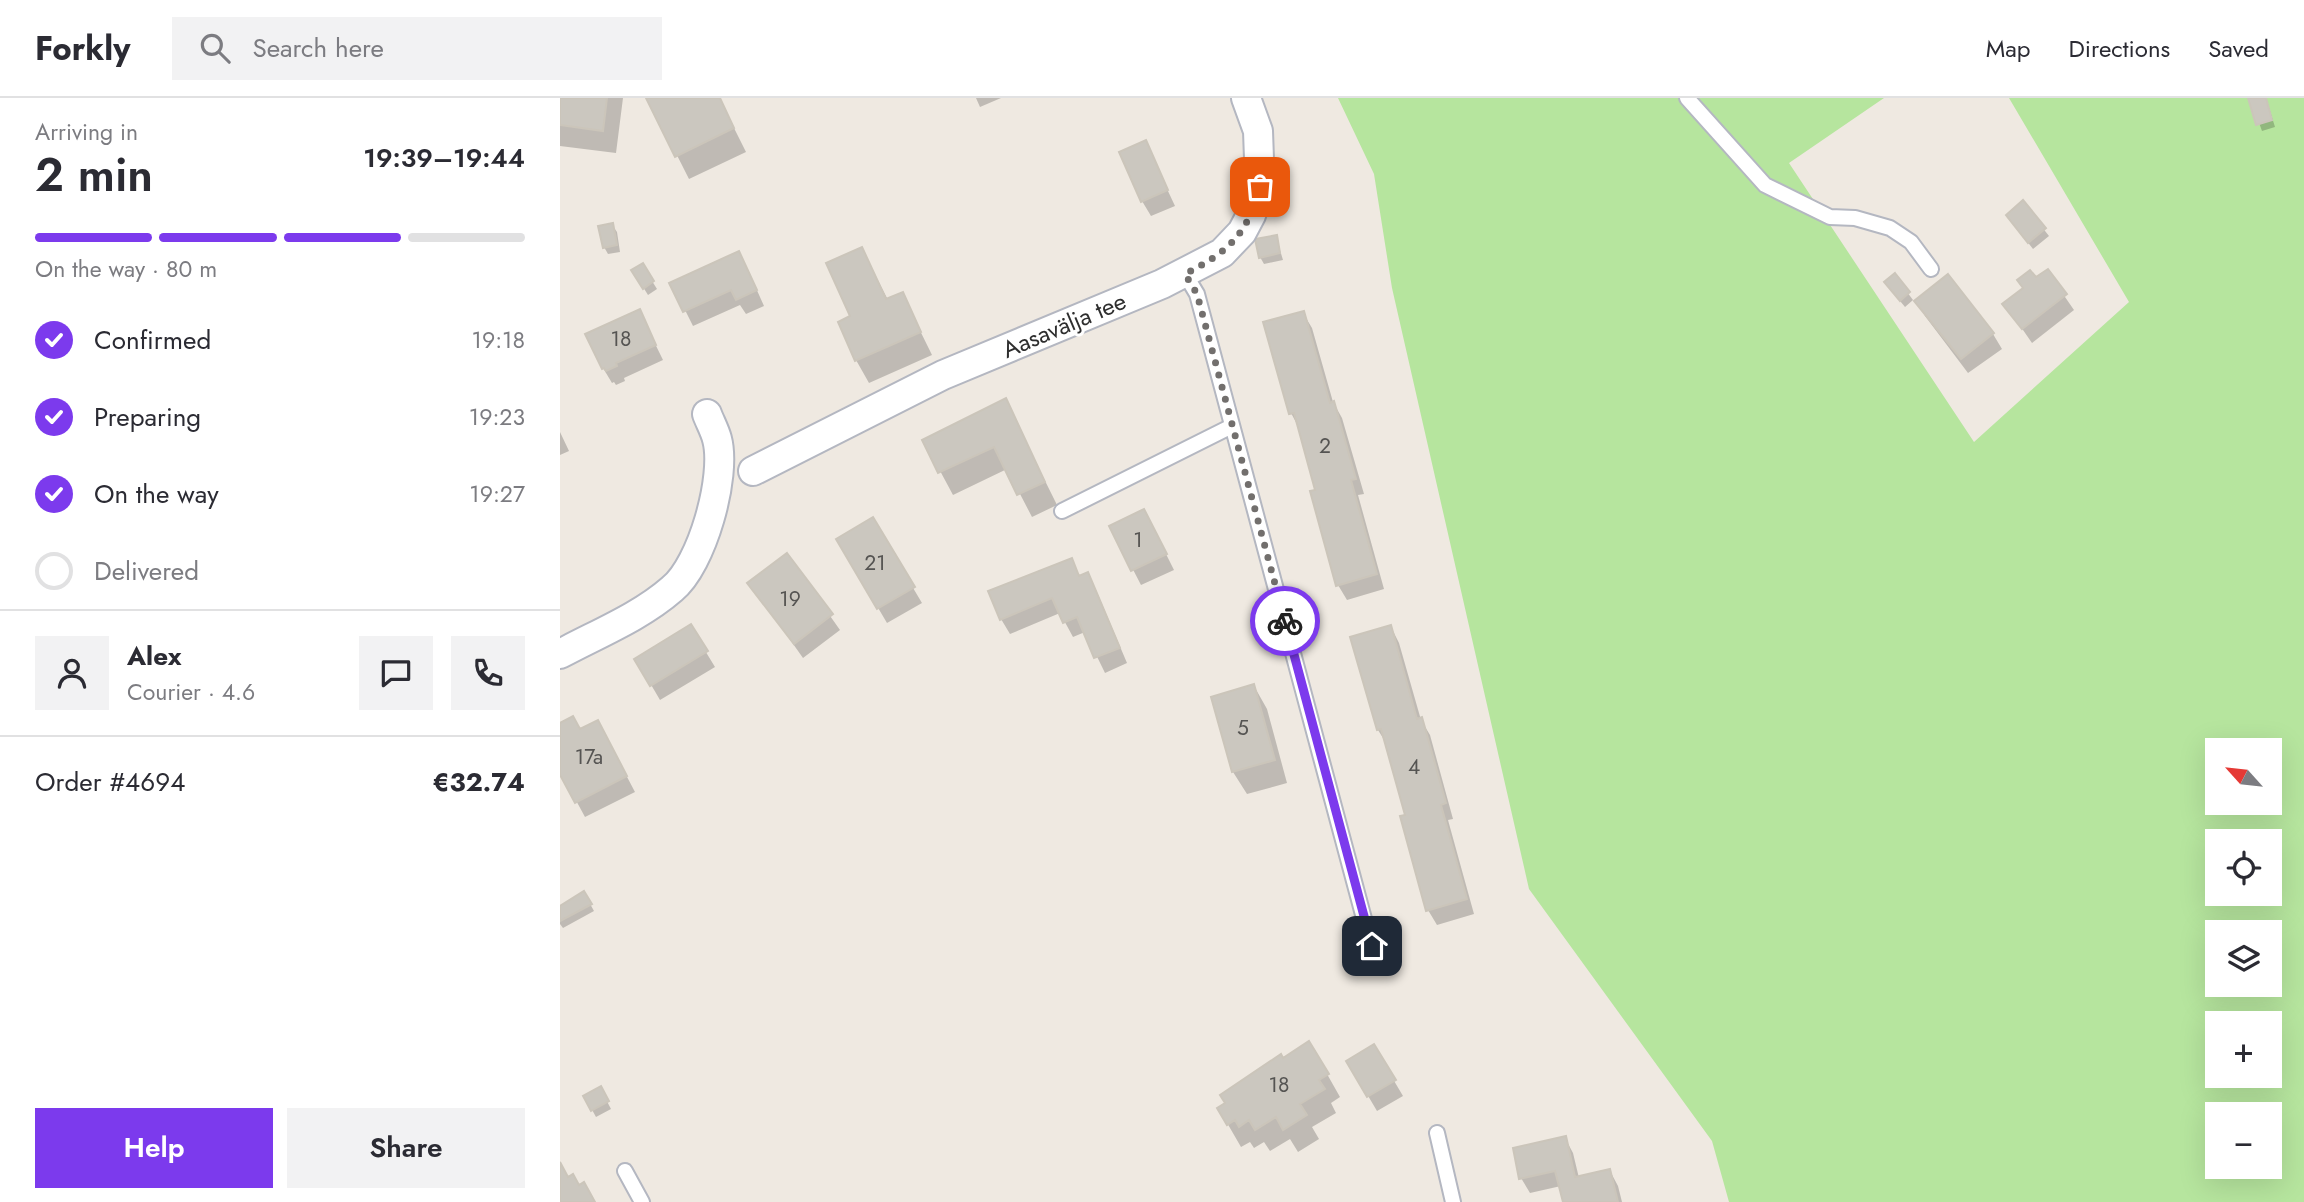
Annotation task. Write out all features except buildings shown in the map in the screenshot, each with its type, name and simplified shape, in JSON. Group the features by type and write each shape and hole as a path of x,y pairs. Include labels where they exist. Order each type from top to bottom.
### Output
{"street":[{"name":"Aasavälja tee","path":"753,471 943,375 1185,274 1222,253 1242,232 1260,187 1258,131 1246,98"},
{"path":"560,653 638,612 674,588 691,564 712,512 720,477 718,440 707,414"}],"lane":[{"path":"1687,98 1765,185 1830,217 1855,218 1890,228 1911,242 1931,269"},
{"path":"1185,274 1197,294 1374,956"},
{"path":"1062,511 1232,426"},
{"path":"1437,1133 1453,1202"},
{"path":"625,1171 642,1202"}],"green space":[{"path":"1338,98 1884,98 1789,163 1974,442 2129,302 2009,98 2304,98 2304,1202 1729,1202 1712,1141 1529,889 1392,288 1374,174"}],"way so far":[{"path":"1260,187 1242,232 1222,253 1185,274 1197,294 1285,621"}],"route":[{"path":"1285,621 1372,946"}]}
